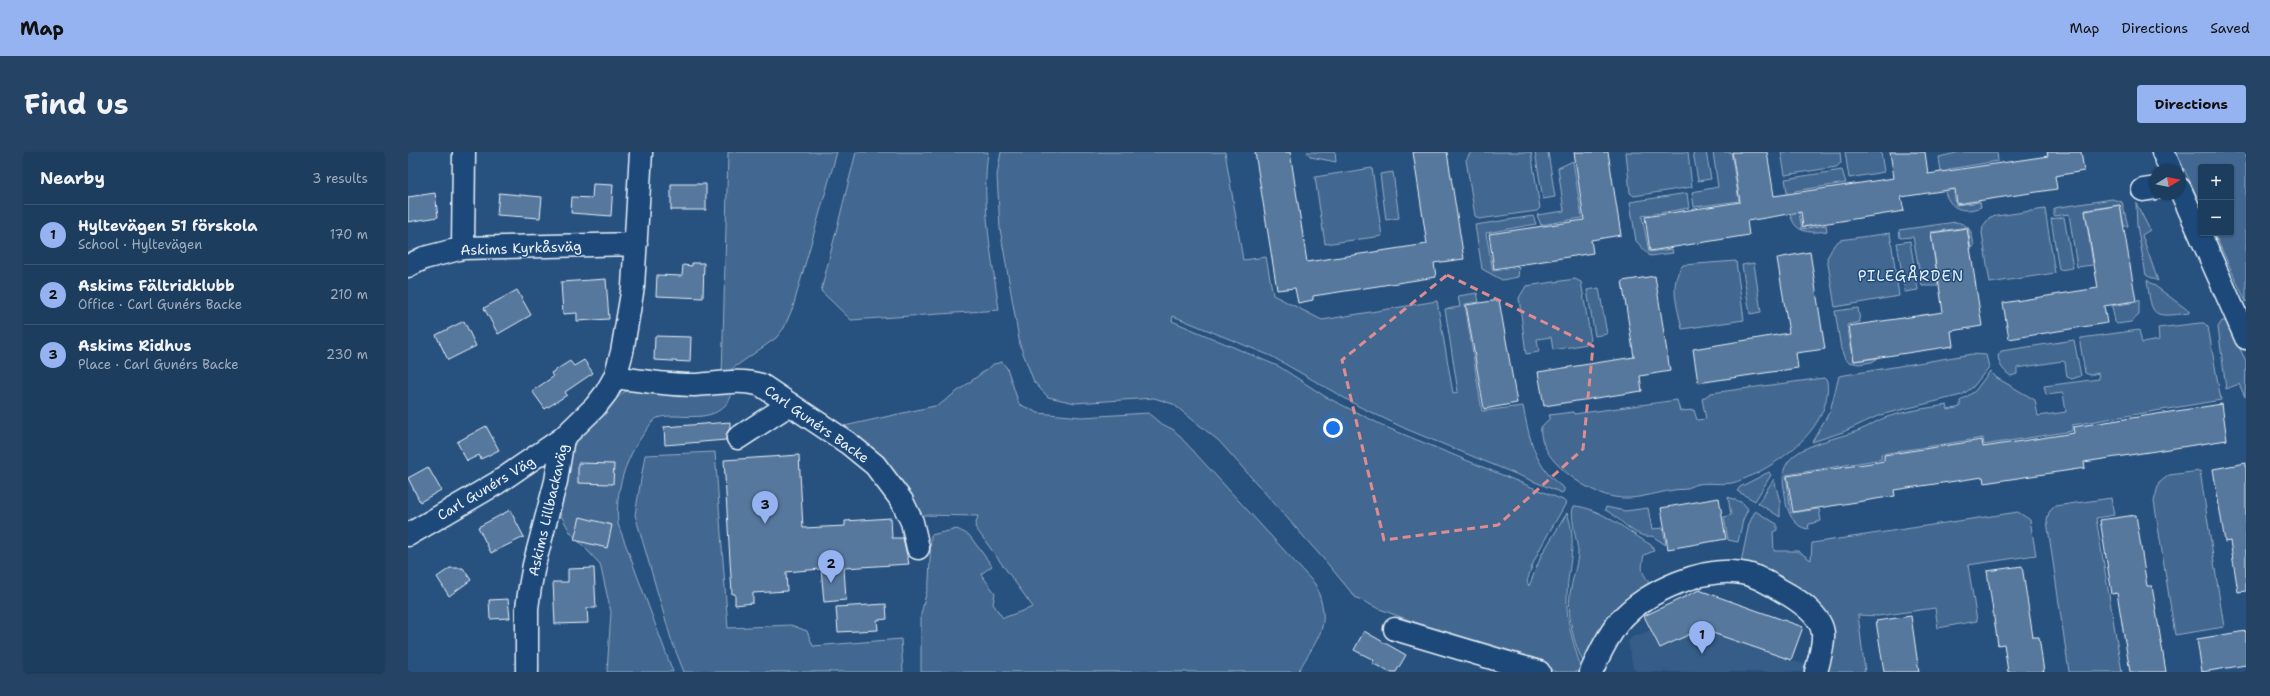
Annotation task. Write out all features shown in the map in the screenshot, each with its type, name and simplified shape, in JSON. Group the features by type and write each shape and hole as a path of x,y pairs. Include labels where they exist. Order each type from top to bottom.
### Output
{"street":[{"path":"463,248 464,152"},
{"name":"Askims Lillbackaväg","path":"527,672 527,608 530,587 534,564 556,481 563,438 595,407 615,378 627,328 636,244 642,152"},
{"path":"2164,152 2169,164"},
{"path":"2185,200 2246,338"},
{"name":"Askims Kyrkåsväg","path":"408,266 430,256 463,248 636,244"},
{"name":"Carl Gunérs Backe","path":"615,378 694,385 750,382 761,385 848,443 875,465 902,501 912,522 918,548"},
{"path":"738,438 750,428 790,404"},
{"name":"Carl Gunérs Väg","path":"408,535 497,483 563,438"},
{"path":"1590,672 1605,642 1616,626 1638,606 1685,580 1717,571 1734,572 1761,579 1782,590 1816,617 1823,632 1816,672"},
{"path":"1395,629 1539,672"}],"highlighted area":[{"path":"1447,275 1593,346 1583,449 1498,525 1384,540 1342,360"}],"shaded area":[{"path":"728,152 837,152 793,307 784,328 776,338 722,376"},
{"path":"856,152 988,152 986,192 988,231 999,310 851,320 821,291"},
{"path":"1001,152 1225,152 1243,260 1266,257 1273,295 1322,320 1437,301 1453,393 1458,392 1445,309 1460,307 1458,296 1477,293 1479,302 1465,304 1482,411 1523,406 1535,452 1546,472 1564,488 1562,493 1406,429 1360,407 1271,356 1173,316 1172,321 1280,367 1326,397 1388,428 1563,500 1566,503 1534,561 1527,582 1529,586 1542,554 1567,513 1572,534 1572,554 1567,605 1571,634 1582,672 1556,672 1462,640 1377,608 1355,597 1327,563 1219,441 1173,404 1154,398 1075,403 1048,397 1034,382 1020,345 1000,229 997,175"},
{"path":"1307,152 1335,152 1336,162 1311,157"},
{"path":"1471,152 1531,152 1540,208 1537,211 1479,219 1475,216 1466,160"},
{"path":"1535,152 1548,152 1555,197 1543,199"},
{"path":"1626,152 1688,152 1692,187 1634,196 1630,193"},
{"path":"1693,152 1706,152 1711,179 1698,181"},
{"path":"1713,152 1731,152 1739,201 1694,207 1692,192 1718,187"},
{"path":"1781,152 1840,152 1841,163 1836,167 1785,175"},
{"path":"1845,152 1881,152 1884,172 1849,178"},
{"path":"1960,152 1997,152 1998,161 1950,169 1956,205 1980,202 1981,207 1972,210 1958,208 1952,204 1947,198 1942,181 1939,157"},
{"path":"2176,152 2246,152 2246,302 2215,236 2234,236 2234,164 2198,164 2198,200 2186,174 2186,164 2182,164"},
{"path":"1573,161 1582,218 1541,225 1537,215 1564,211 1558,168"},
{"path":"1372,168 1382,236 1325,244 1315,177"},
{"path":"1842,170 1846,183 1795,191 1802,229 1826,225 1827,231 1813,232 1803,230 1796,226 1792,220 1790,212 1785,179"},
{"path":"1393,172 1399,218 1386,220 1380,174"},
{"path":"1687,193 1689,208 1642,216 1649,252 1672,249 1673,253 1650,256 1636,241 1630,202"},
{"path":"2112,199 2122,202 2128,226 2124,226 2120,205 2085,210 2093,265 2077,267 2069,214 2054,216 2054,208"},
{"path":"2136,203 2150,230 2142,235 2158,281 2146,275 2137,226"},
{"path":"2045,209 2055,273 1990,283 1982,233 1983,226 1990,217"},
{"path":"1533,216 1536,224 1486,233 1493,271 1519,267 1518,277 1502,280 1482,269 1475,225"},
{"path":"2064,217 2073,268 2059,270 2051,219"},
{"path":"1956,222 1967,227 1931,232 1938,286 1922,286 1913,237 1900,238 1899,230"},
{"path":"1968,228 1971,233 1974,246 1971,249"},
{"path":"1890,233 1899,296 1835,307 1827,258 1834,245 1840,240"},
{"path":"1910,241 1918,290 1905,292 1897,243"},
{"path":"1736,261 1744,320 1682,329 1675,296 1675,288 1678,272 1683,265"},
{"path":"1754,263 1761,312 1750,314 1742,265"},
{"path":"1575,279 1581,282 1591,340 1587,344 1553,350 1551,337 1537,339 1539,352 1526,354 1519,298 1526,286"},
{"path":"2147,280 2189,311 2189,313 2160,315 2156,312 2152,308 2150,301"},
{"path":"1599,288 1607,334 1595,336 1587,290"},
{"path":"2137,300 2139,300 2139,315 2131,322 2117,324 2115,322 2112,306 2137,302"},
{"path":"1858,308 1860,322 1847,325 1854,361 1878,358 1872,362 1859,364 1849,362 1845,359 1841,349 1835,311"},
{"path":"2222,321 2226,321 2246,361 2245,397 2239,384 2226,389 2218,327"},
{"path":"2204,323 2208,327 2221,400 2072,425 2072,431 1984,445 1983,438 1881,454 1882,459 1786,475 1791,513 1819,509 1821,521 1809,524 1808,529 1804,528 1793,520 1789,512 1783,482 1785,467 1794,456 1811,446 1860,430 1884,418 1900,413 1947,405 1948,410 1960,407 1960,401 1975,391 1990,371 1997,378 2035,400 2038,416 2066,412 2063,393 2046,395 2044,386 2099,379 2098,373 2090,375 2085,373 2080,343 2081,338 2139,330 2142,343 2159,340 2158,328"},
{"path":"2074,340 2081,376 2072,379 2067,377 2065,362 2062,361 2017,368 2017,374 2011,376 2004,370 1999,362 1998,356 2001,351"},
{"path":"1972,354 1986,355 1989,367 1973,387 1962,395 1880,415 1843,432 1812,442 1830,411 1839,376"},
{"path":"1002,362 1007,368 1019,404 1038,413 1082,417 1148,413 1160,423 1174,430 1315,584 1323,610 1323,621 1317,639 1298,672 921,672 921,614 929,582 931,535 957,529 969,535 992,566 981,574 995,593 993,604 1003,618 1033,607 975,527 978,516 921,515 840,427 939,405 994,364"},
{"path":"1824,378 1827,381 1826,399 1821,415 1811,430 1784,457 1751,476 1736,482 1720,484 1704,483 1693,485 1686,489 1636,497 1614,497 1598,492 1574,479 1555,462 1544,446 1541,436 1541,427 1550,418 1549,415 1573,412 1574,414 1677,400 1680,411 1694,410 1697,420 1706,419 1702,399 1711,393"},
{"path":"634,389 730,391 731,397 721,409 708,415 692,417 666,416 655,419 632,453 620,487 617,511 618,524 673,672 607,672 611,612 600,564 570,532 559,512 566,467 574,445 608,406 624,392"},
{"path":"715,452 728,628 791,625 807,631 813,646 901,639 903,672 684,672 671,639 635,515 645,455"},
{"path":"2200,471 2224,627 2175,635 2154,501 2159,483 2169,475"},
{"path":"1769,472 1771,475 1755,501 1737,491 1740,487"},
{"path":"1774,479 1780,502 1780,517 1758,503"},
{"path":"1728,497 1743,503 1748,509 1743,520 1738,542 1728,540 1724,517 1731,515"},
{"path":"2111,498 2114,515 2096,518 2122,672 2069,672 2047,521 2049,512 2055,506"},
{"path":"1574,506 1584,507 1604,515 1651,545 1654,551 1644,555 1642,566 1643,572 1650,585 1585,666 1574,638 1569,608 1578,551 1572,515"},
{"path":"1606,507 1625,511 1648,508 1652,529 1663,528 1666,545 1652,536 1645,536 1633,531 1605,510"},
{"path":"1755,511 1777,524 1777,530 1773,532 1774,551 1798,551 1811,560 1812,543 2018,512 2030,520 2036,555 1968,565 1977,621 1938,628 1935,608 1878,616 1858,615 1865,672 1821,672 1829,633 1741,562 1749,524"},
{"path":"1701,629 1806,665 1804,672 1639,672 1633,669 1628,642 1632,637 1651,630 1659,648"}],"building":[{"path":"1255,152 1290,152 1307,262 1427,244 1413,152 1447,152 1464,259 1434,263 1436,277 1313,296 1313,300 1298,303 1295,288 1277,290"},
{"path":"1574,152 1608,152 1621,235 1591,240 1593,253 1494,269 1489,234 1584,220"},
{"path":"1732,152 1767,152 1774,196 1894,178 1890,152 1925,152 1928,174 2048,156 2047,152 2081,152 2084,171 2055,176 2057,189 1957,204 1955,189 1901,197 1904,211 1803,227 1801,212 1747,221 1749,235 1650,251 1645,217 1740,202"},
{"path":"593,184 613,185 611,216 571,213 572,197 592,198"},
{"path":"671,184 706,184 706,210 671,210"},
{"path":"435,193 438,217 408,222 408,197"},
{"path":"499,193 542,197 540,218 497,215"},
{"path":"2120,205 2136,301 2104,306 2107,323 2009,339 2003,303 2098,288 2085,211"},
{"path":"1967,228 1982,326 1951,331 1953,346 1854,361 1849,326 1943,312 1931,233"},
{"path":"1810,252 1825,349 1796,353 1798,368 1698,383 1693,349 1789,333 1777,258"},
{"path":"692,263 704,263 703,298 656,296 657,275 682,276 683,265 692,266"},
{"path":"1655,276 1670,371 1640,376 1642,391 1544,406 1538,372 1634,357 1622,281"},
{"path":"606,279 609,319 577,321 577,313 563,314 561,282"},
{"path":"517,290 531,315 498,334 484,308"},
{"path":"1499,300 1517,403 1484,409 1466,305"},
{"path":"464,321 476,346 448,360 436,335"},
{"path":"655,336 691,337 690,362 654,360"},
{"path":"584,360 593,373 565,392 567,395 545,409 532,391 553,377 551,373 570,361 574,366"},
{"path":"2222,404 2227,440 2084,462 2085,468 1984,483 1983,477 1894,490 1895,496 1793,512 1787,476 1884,461 1884,455 1982,440 1983,447 2074,433 2073,427"},
{"path":"730,422 730,428 727,433 726,440 665,445 664,427"},
{"path":"486,426 499,450 481,459 479,455 467,461 457,442"},
{"path":"799,455 803,528 845,526 845,521 891,518 892,538 903,538 909,564 844,568 846,600 824,602 821,569 786,572 787,591 753,593 753,603 735,605 735,594 732,594 724,460"},
{"path":"578,463 614,464 613,484 578,483"},
{"path":"2246,463 2246,591 2238,592 2230,541 2225,542 2213,469"},
{"path":"428,467 441,490 420,502 408,478"},
{"path":"1719,498 1726,539 1668,549 1661,508"},
{"path":"510,510 524,537 491,553 478,527"},
{"path":"2136,515 2147,586 2152,586 2166,672 2130,672 2117,593 2112,594 2100,520"},
{"path":"580,517 612,525 607,548 574,540"},
{"path":"2022,566 2033,637 2039,637 2044,672 2008,672 2004,644 1998,645 1987,571"},
{"path":"450,568 463,568 471,580 449,596 437,577"},
{"path":"594,568 596,608 587,608 588,623 555,624 553,582 568,582 568,569"},
{"path":"1699,590 1803,627 1791,660 1701,629 1660,648 1644,616"},
{"path":"508,599 510,618 490,619 489,600"},
{"path":"886,604 887,619 877,620 878,630 838,632 836,607"},
{"path":"1911,616 1919,672 1884,672 1876,621"},
{"path":"1364,631 1406,655 1396,672 1389,672 1372,663 1374,660 1354,650"},
{"path":"2246,631 2246,665 2202,672 2197,639"}],"place":[{"name":"Askims Ridhus","path":"765,524"},
{"name":"Askims Fältridklubb","path":"831,583"},
{"name":"Hyltevägen 51 förskola","path":"1702,654"}],"district":[{"name":"PILEGÅRDEN","path":"1911,276"}]}
